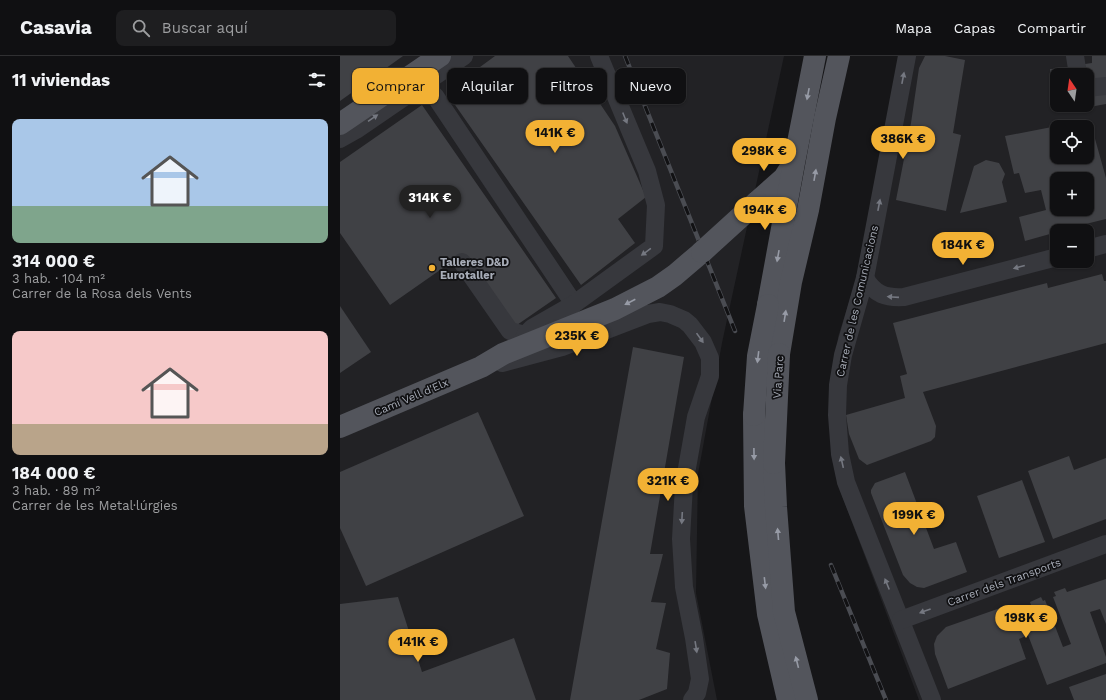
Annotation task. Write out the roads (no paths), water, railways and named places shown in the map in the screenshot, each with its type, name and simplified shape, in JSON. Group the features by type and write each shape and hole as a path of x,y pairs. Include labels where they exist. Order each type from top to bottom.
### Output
{"main road":[{"path":"340,124 440,56"},
{"name":"Camí Vell d'Elx","path":"340,427 482,366 527,340 616,309 643,295 675,275 784,178 794,163 815,56"},
{"name":"Via Parc","path":"807,700 784,612 774,463 779,354 791,282 808,210 825,118 839,56"},
{"name":"Via Parc","path":"788,700 768,614 755,506 754,415 758,356 794,163"}],"street":[{"path":"340,139 356,130 464,56"},
{"path":"462,262 510,331 527,340 532,328 574,304 654,246 656,205 647,171 599,56"},
{"name":"Carrer de les Comunicacions","path":"907,56 865,278 843,355 838,384 836,415 840,454 846,482 932,700"},
{"path":"1075,56 1077,68"},
{"path":"1094,87 1106,86"},
{"path":"439,101 574,304"},
{"path":"1094,247 1106,244"},
{"path":"865,278 872,288 884,296 904,297 1050,259"},
{"name":"Camí Vell d'Elx","path":"482,366 505,362 562,347 648,314 660,312 670,314 684,320 690,325 703,342 710,358 710,376 696,417 684,485 681,531 684,587 700,679 697,693 692,700"},
{"name":"Carrer dels Transports","path":"901,620 1106,544"}],"railway":[{"path":"625,56 735,331"},
{"path":"831,565 886,700"}],"place":[{"name":"Talleres D&D Eurotaller","path":"432,268"}]}
